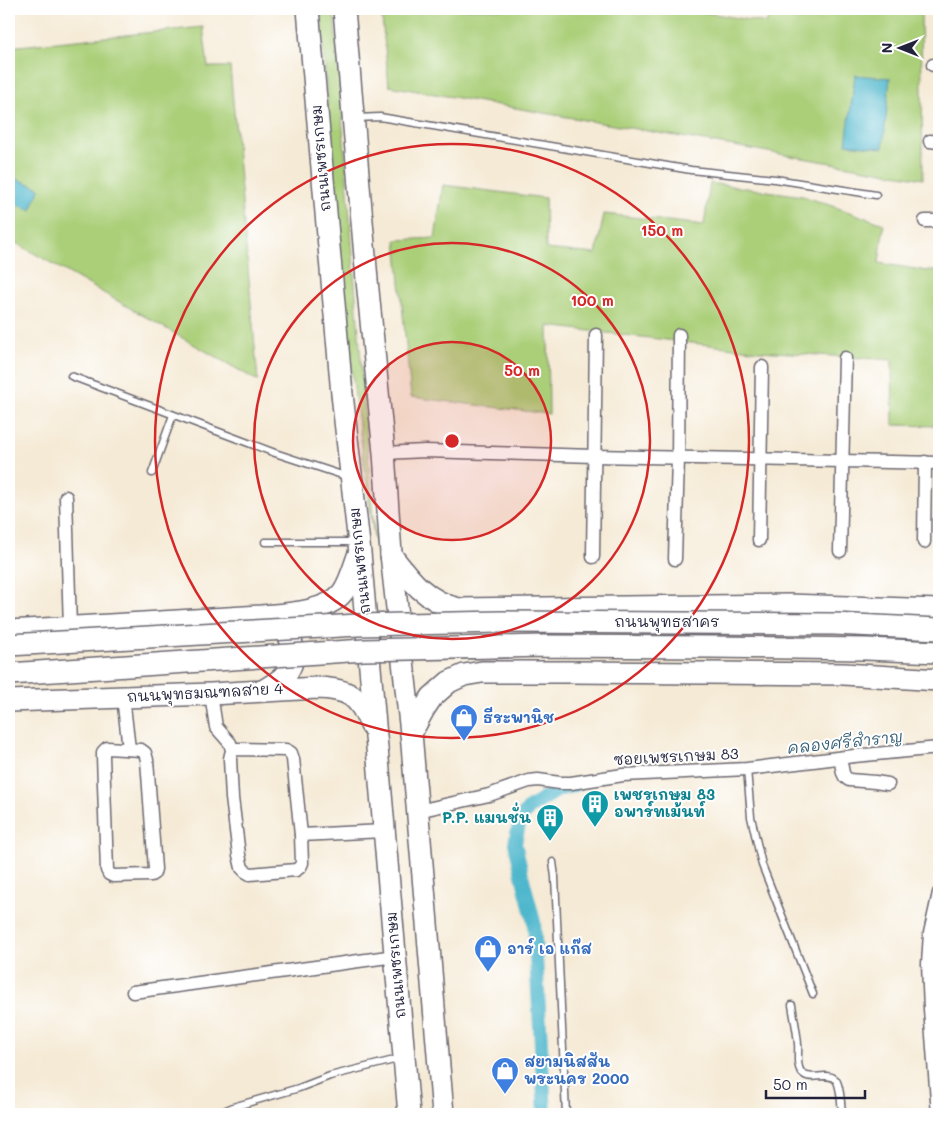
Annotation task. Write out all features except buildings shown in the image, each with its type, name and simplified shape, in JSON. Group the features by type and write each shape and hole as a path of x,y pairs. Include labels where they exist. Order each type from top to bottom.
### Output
{"main road":[{"name":"ถนนเพชรเกษม","path":"308,9 334,302 359,547 409,1114"},
{"name":"ถนนเพชรเกษม","path":"344,9 384,453 391,554 418,811 443,1114"},
{"path":"9,632 261,616 314,609 328,604 343,592 359,547"},
{"path":"391,554 407,577 420,589 445,606 459,609 788,605 939,610"},
{"path":"570,672 547,665 535,651 533,642 536,628 541,620 550,614 574,608"},
{"path":"261,616 273,619 283,627 290,638 293,648 292,660 286,674 263,691"},
{"name":"ถนนพุทธสาคร","path":"9,645 348,626 501,622 834,624 939,629"},
{"name":"ถนนพุทธสาคร","path":"396,649 554,646 856,649 939,652"},
{"name":"ถนนพุทธมณฑลสาย 4","path":"9,674 396,649"},
{"path":"411,733 432,698 449,682 464,675 482,672 844,674 939,680"},
{"name":"ถนนพุทธมณฑลสาย 4","path":"9,701 325,688 346,692 358,701 366,712 376,737"}],"street":[{"path":"926,221 939,221"},
{"path":"593,558 596,335"},
{"path":"675,558 679,336"},
{"path":"840,551 845,358"},
{"path":"759,540 762,366"},
{"path":"384,453 425,451 678,458 939,462"},
{"path":"924,542 926,462"},
{"path":"66,497 70,628"},
{"path":"211,694 216,727 230,743 232,750 230,759 232,798 242,868 250,874 296,870 302,863 301,835 291,753 278,749 232,750"},
{"path":"123,697 129,749"},
{"path":"107,748 129,749 140,750 145,753 147,760 155,869 152,875 113,876 107,870 103,756 107,748"},
{"name":"ซอยเพชรเกษม 83","path":"418,811 490,795 528,781 571,783 623,775 747,770 939,748"},
{"path":"840,758 843,773 849,780 888,784"},
{"path":"301,835 384,831"},
{"path":"938,1114 928,964 930,933 939,893"},
{"path":"133,992 395,956"}],"lane":[{"path":"353,118 380,117 691,170 775,179 876,195"},
{"path":"71,376 275,453 351,478"},
{"path":"152,473 172,415"},
{"path":"266,542 359,547"},
{"path":"747,770 751,817 762,865 813,994"},
{"path":"553,862 556,887 566,1114"},
{"path":"792,1005 800,1071 809,1077 825,1076 836,1080 839,1088 842,1114"},
{"path":"216,1114 299,1088 330,1076 404,1057"}],"green space":[{"path":"320,9 334,9 375,545 344,313"},
{"path":"381,9 686,9 767,23 769,9 921,9 923,179 389,86"},
{"path":"203,27 208,67 230,67 258,381 9,239 9,47"},
{"path":"710,183 803,196 884,224 879,263 927,271 939,271 939,426 893,425 892,360 760,351 548,326 549,414 411,397 396,240 435,238 443,185 545,198 546,249 596,254 604,214 704,225"}],"water":[{"path":"855,75 890,78 883,148 846,144"},
{"path":"9,176 40,188 31,210 9,201"}],"waterway":[{"path":"545,1114 534,922 515,843 520,820 529,808 558,790 578,784"}],"place":[{"name":"ธีระพานิช","path":"464,742"},
{"name":"เพชรเกษม 83 อพาร์ทเม้นท์","path":"595,828"},
{"name":"P.P. แมนชั่น","path":"550,842"},
{"name":"อาร์ เอ แก๊ส","path":"488,973"},
{"name":"สยามนิสสัน พระนคร 2000","path":"505,1095"}],"water label":[{"name":"คลองศรีสำราญ","path":"845,742"}]}
